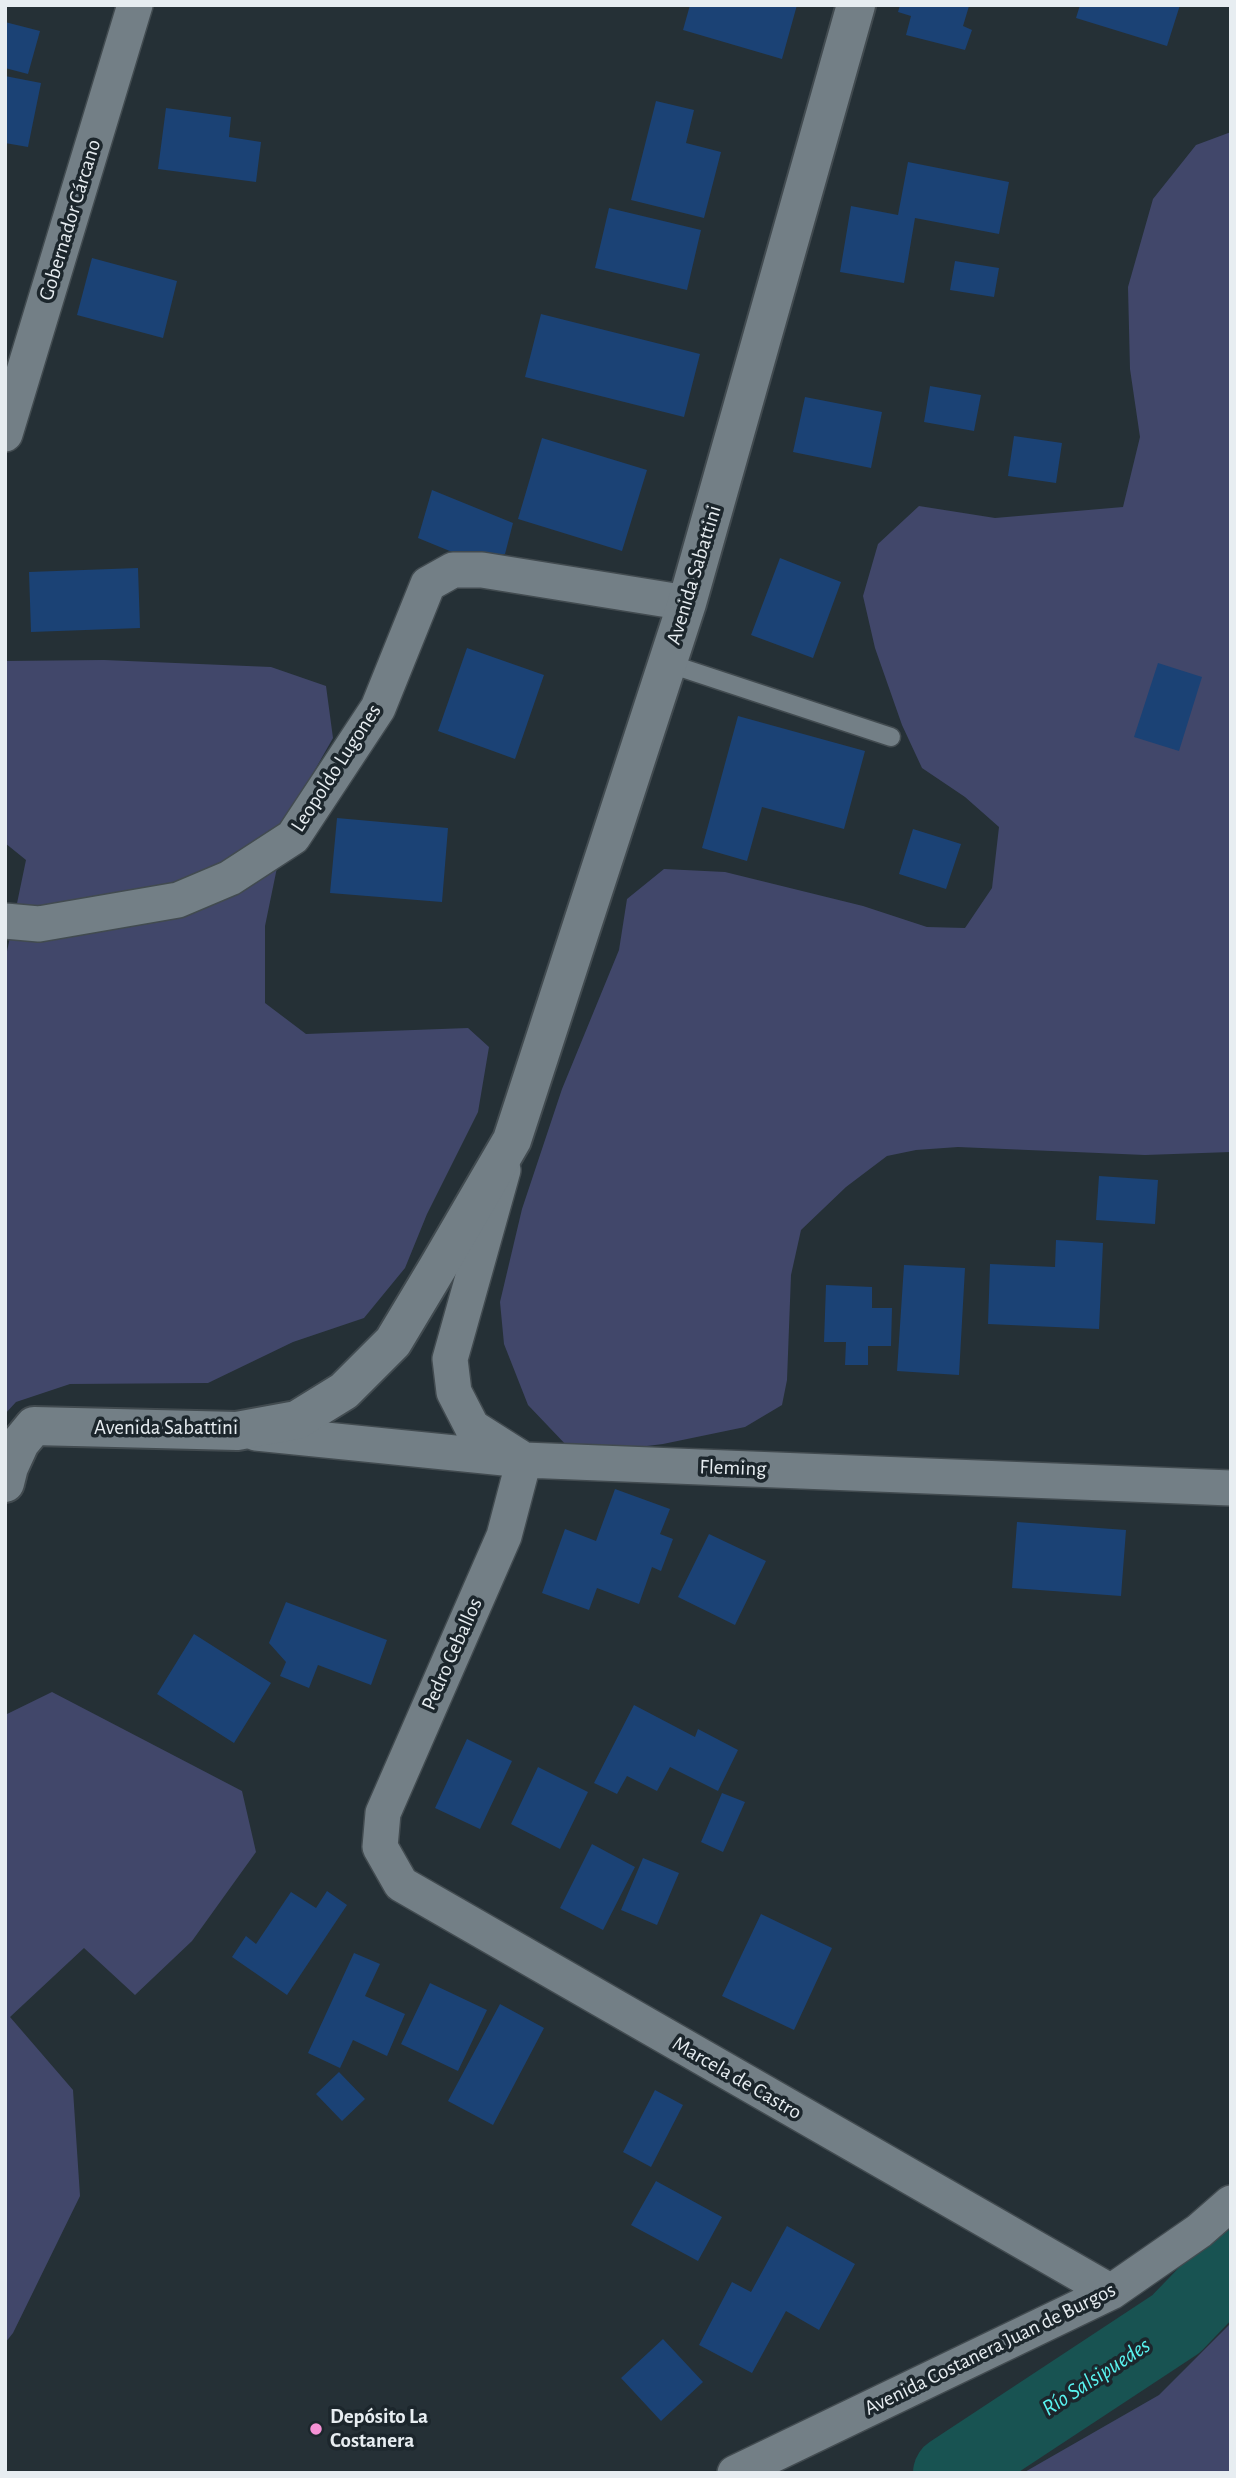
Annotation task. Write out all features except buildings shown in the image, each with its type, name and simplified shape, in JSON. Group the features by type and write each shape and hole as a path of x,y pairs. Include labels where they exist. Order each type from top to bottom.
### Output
{"street":[{"name":"Gobernador Cárcano","path":"5,434 135,5"},
{"name":"Avenida Sabattini","path":"524,1460 472,1427 454,1392 450,1359 512,1140 687,603 856,5"},
{"name":"Leopoldo Lugones","path":"5,921 39,924 178,900 230,878 292,837 378,708 428,584 453,570 482,570 687,603"},
{"name":"Avenida Sabattini","path":"5,1483 20,1443 34,1426 237,1431 297,1420 344,1391 393,1342 512,1140"},
{"name":"Fleming","path":"237,1431 524,1460 1231,1488"},
{"name":"Pedro Ceballos","path":"380,1847 383,1813 504,1536 524,1460"},
{"name":"Marcela de Castro","path":"380,1847 401,1884 1111,2292"},
{"name":"Avenida Costanera Juan de Burgos","path":"736,2473 1111,2292 1199,2231 1231,2203"}],"lane":[{"path":"667,663 891,737"}],"shaded area":[{"path":"1231,132 1231,1152 1145,1155 958,1147 916,1150 887,1156 846,1187 801,1230 791,1275 787,1380 782,1405 745,1427 663,1444 623,1449 569,1448 528,1405 504,1344 500,1302 522,1209 562,1089 619,950 627,899 664,869 725,872 863,906 927,927 965,928 992,888 999,827 965,797 922,768 902,725 875,648 863,596 878,544 919,506 995,518 1123,507 1140,437 1130,369 1128,287 1153,199 1196,145"},
{"path":"104,660 271,667 326,686 333,738 287,819 265,926 265,1003 306,1034 468,1028 489,1047 478,1112 427,1214 405,1268 364,1318 293,1342 208,1383 70,1384 16,1402 5,1414 5,961 26,860 5,843 5,661"},
{"path":"52,1692 242,1791 256,1852 192,1941 135,1995 84,1948 10,2017 73,2090 80,2196 13,2333 5,2343 5,1715"},
{"path":"1231,2323 1231,2473 1023,2473 1159,2395"}],"waterway":[{"name":"Río Salsipuedes","path":"950,2473 1176,2324 1231,2267"}],"place":[{"name":"Depósito La Costanera","path":"316,2429"}]}
